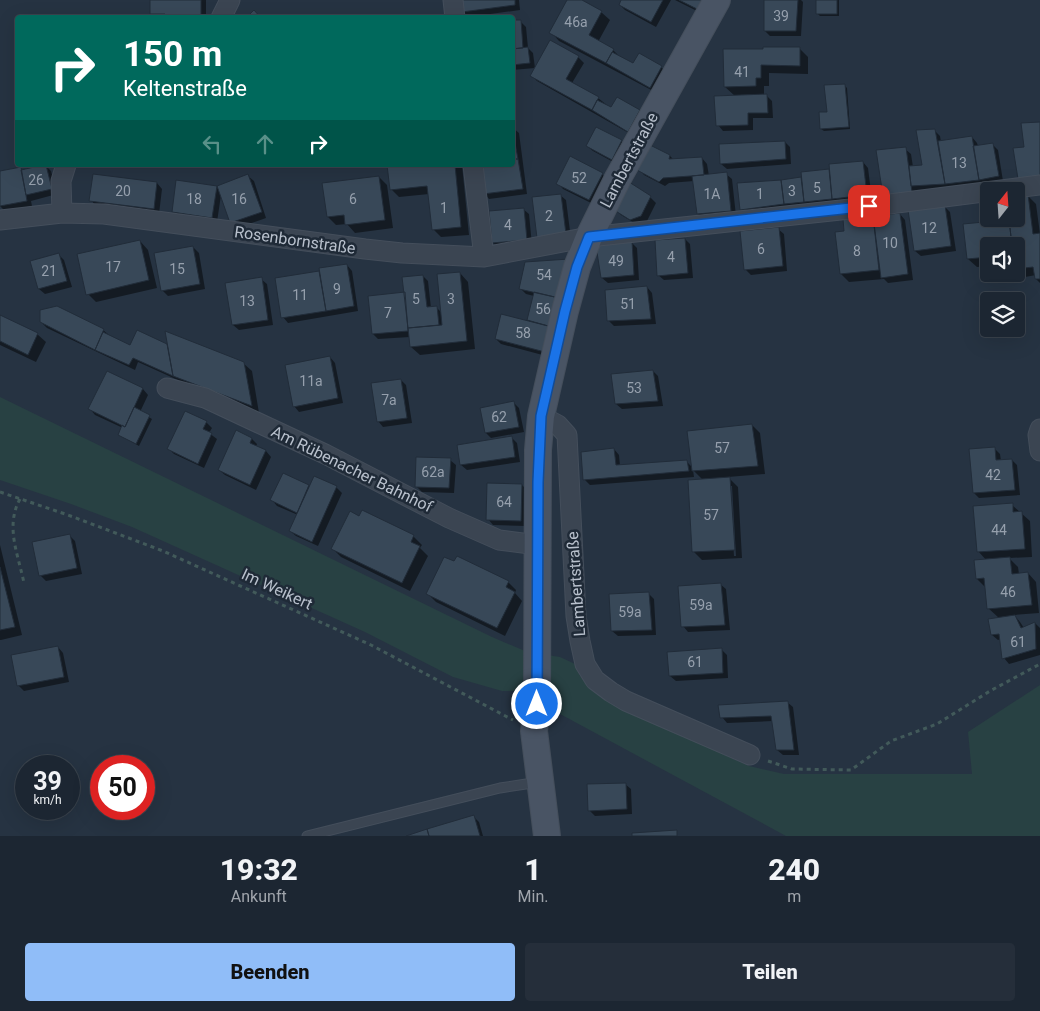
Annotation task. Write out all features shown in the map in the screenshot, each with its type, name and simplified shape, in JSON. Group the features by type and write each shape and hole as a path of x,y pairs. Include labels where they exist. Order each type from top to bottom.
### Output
{"main road":[{"name":"Lambertstraße","path":"547,836 534,731 537,704 538,450 541,416 565,311 577,267 589,237 618,178 717,0"}],"street":[{"path":"222,15 230,0"},
{"path":"453,0 455,15"},
{"path":"62,213 61,181 65,167"},
{"path":"473,167 484,257"},
{"name":"Rosenbornstraße","path":"0,220 62,213 104,214 402,253 484,257 589,237 850,208 1040,184"},
{"name":"Am Rübenacher Bahnhof","path":"167,388 213,402 325,454 449,518 499,540 538,545"},
{"name":"Lambertstraße","path":"541,416 558,425 567,435 576,616 585,664 595,680 626,701 750,755"},
{"path":"1040,429 1038,435 1040,451"}],"lane":[{"path":"307,836 500,788 539,782"}],"path":[{"name":"Im Weikert","path":"0,492 163,550 371,645 534,731"},
{"path":"20,499 14,509 12,531 24,583"},
{"path":"750,755 792,769 851,770 891,741 937,724 990,691 1040,664"}],"green space":[{"path":"0,397 492,637 525,651 522,685 514,691 502,691 453,677 365,632 132,527 0,480"},
{"path":"547,655 560,657 575,664 580,676 602,696 637,714 749,766 784,774 972,774 968,732 1040,685 1040,836 786,836 549,708"}],"building":[{"path":"150,0 201,0 201,15 150,14"},
{"path":"460,0 515,0 515,5 462,12"},
{"path":"567,0 582,0 602,11 589,35 614,49 606,63 549,33"},
{"path":"621,0 663,0 651,22 619,5"},
{"path":"679,0 702,0 697,9"},
{"path":"764,0 798,0 796,31 764,31"},
{"path":"816,0 837,0 837,14 816,14"},
{"path":"254,10 258,15 249,15"},
{"path":"515,20 521,20 523,48 515,49"},
{"path":"550,40 579,56 566,79 599,97 592,110 530,76"},
{"path":"528,47 530,63 515,65 515,49"},
{"path":"763,47 800,47 800,66 761,65 761,78 756,78 756,86 724,87 723,49 763,49"},
{"path":"612,52 633,63 639,53 662,66 650,88 606,63"},
{"path":"845,84 849,127 820,129 819,112 827,112 824,85"},
{"path":"767,94 768,113 748,113 748,125 716,126 714,96"},
{"path":"617,97 640,110 628,132 592,110 597,100 611,107"},
{"path":"1040,122 1040,177 1018,179 1013,148 1024,147 1021,123"},
{"path":"596,127 622,140 612,160 586,146"},
{"path":"935,129 945,184 911,186 909,166 922,165 916,130"},
{"path":"972,136 979,180 945,184 938,141"},
{"path":"785,141 786,159 720,164 719,144"},
{"path":"515,143 518,159 515,159"},
{"path":"993,143 999,176 979,180 973,146"},
{"path":"650,145 670,155 669,159 702,157 704,175 663,178 659,182 637,170"},
{"path":"906,147 912,192 883,196 876,150"},
{"path":"570,156 603,173 589,200 556,184"},
{"path":"515,159 518,159 523,189 483,194 478,167 515,167"},
{"path":"863,161 867,195 832,199 829,164"},
{"path":"21,167 27,201 0,206 0,171"},
{"path":"46,167 52,189 26,195 21,170"},
{"path":"387,167 455,167 461,227 432,230 427,186 390,190"},
{"path":"829,169 832,199 804,202 801,172"},
{"path":"727,172 731,211 697,214 692,176"},
{"path":"93,174 157,182 154,209 89,201"},
{"path":"248,174 262,212 230,223 217,186"},
{"path":"379,176 385,220 345,225 344,215 327,217 322,183"},
{"path":"801,177 804,202 784,204 781,180"},
{"path":"176,180 217,186 212,218 172,212"},
{"path":"781,180 784,204 740,210 737,183"},
{"path":"629,182 651,196 641,216 630,220 614,210"},
{"path":"561,194 566,234 537,238 532,197"},
{"path":"1025,194 1028,194 1033,234 1040,233 1040,279 1035,279 1033,267 1025,268 1025,237 1011,237 1010,228 1025,228"},
{"path":"945,205 951,246 914,251 908,210"},
{"path":"524,208 527,240 492,243 489,211"},
{"path":"900,213 908,274 881,278 873,216"},
{"path":"873,216 879,270 840,274 835,232 844,231 843,219"},
{"path":"980,222 980,228 1010,228 1011,237 980,237 980,258 967,259 963,224"},
{"path":"779,227 783,266 744,270 740,231"},
{"path":"685,238 688,273 657,276 655,240"},
{"path":"140,240 149,280 86,295 77,254"},
{"path":"632,241 634,275 601,278 596,246"},
{"path":"193,246 200,284 161,291 154,253"},
{"path":"59,253 67,281 38,289 30,261"},
{"path":"569,259 559,298 519,289 525,262"},
{"path":"347,264 354,306 326,311 319,268"},
{"path":"319,271 326,311 281,318 275,278"},
{"path":"460,272 467,341 410,347 408,328 442,325 437,274"},
{"path":"423,275 427,307 437,306 439,325 408,328 402,277"},
{"path":"262,277 268,320 232,325 225,283"},
{"path":"647,286 651,319 607,321 605,290"},
{"path":"405,292 408,331 372,334 368,296"},
{"path":"534,292 559,298 552,327 527,320"},
{"path":"57,306 104,329 95,350 40,322 40,310"},
{"path":"501,314 552,327 545,352 495,339"},
{"path":"0,315 38,333 28,355 0,341"},
{"path":"137,330 167,344 173,376 133,358 129,365 95,350 103,332 130,345"},
{"path":"165,331 244,362 252,406 173,376"},
{"path":"330,356 338,398 293,407 285,365"},
{"path":"653,370 658,401 615,404 611,374"},
{"path":"107,371 143,388 125,427 88,409"},
{"path":"401,379 407,418 377,422 371,383"},
{"path":"514,401 519,427 485,433 480,408"},
{"path":"134,407 150,415 136,444 118,435 122,425 125,427"},
{"path":"185,411 207,421 203,429 212,433 198,464 167,449"},
{"path":"752,424 758,466 692,471 687,431"},
{"path":"236,430 252,438 250,443 266,450 250,485 218,470"},
{"path":"512,436 515,457 460,465 457,445"},
{"path":"995,447 996,460 1012,459 1015,490 973,493 969,449"},
{"path":"614,448 616,465 687,460 689,471 583,480 581,452"},
{"path":"416,457 451,458 449,488 415,487"},
{"path":"283,473 309,485 297,513 270,500"},
{"path":"314,476 337,486 312,542 289,531"},
{"path":"730,477 735,550 692,552 688,480"},
{"path":"487,483 522,484 521,521 486,520"},
{"path":"1013,503 1013,512 1022,511 1025,549 977,552 973,506"},
{"path":"362,510 414,535 411,542 420,546 402,583 331,549 350,511 359,516"},
{"path":"70,534 77,568 39,576 32,542"},
{"path":"457,556 509,581 506,587 515,592 497,628 426,594 444,557 454,561"},
{"path":"1010,557 1012,574 1028,572 1032,605 987,609 984,578 976,579 974,560"},
{"path":"0,567 15,627 0,630"},
{"path":"721,583 725,625 681,627 678,586"},
{"path":"649,592 652,630 611,631 609,594"},
{"path":"1015,615 1021,628 1035,622 1036,649 1002,659 999,634 991,635 988,619"},
{"path":"58,646 64,677 17,686 11,655"},
{"path":"722,648 723,673 669,676 667,652"},
{"path":"788,701 794,750 776,750 771,716 720,718 718,705"},
{"path":"626,783 627,809 588,811 587,784"},
{"path":"474,815 480,836 429,836 427,829"},
{"path":"427,829 429,836 406,836"},
{"path":"677,830 677,836 632,836 632,833"}],"route":[{"path":"537,704 538,450 541,416 565,311 577,267 589,237 869,206"}]}
